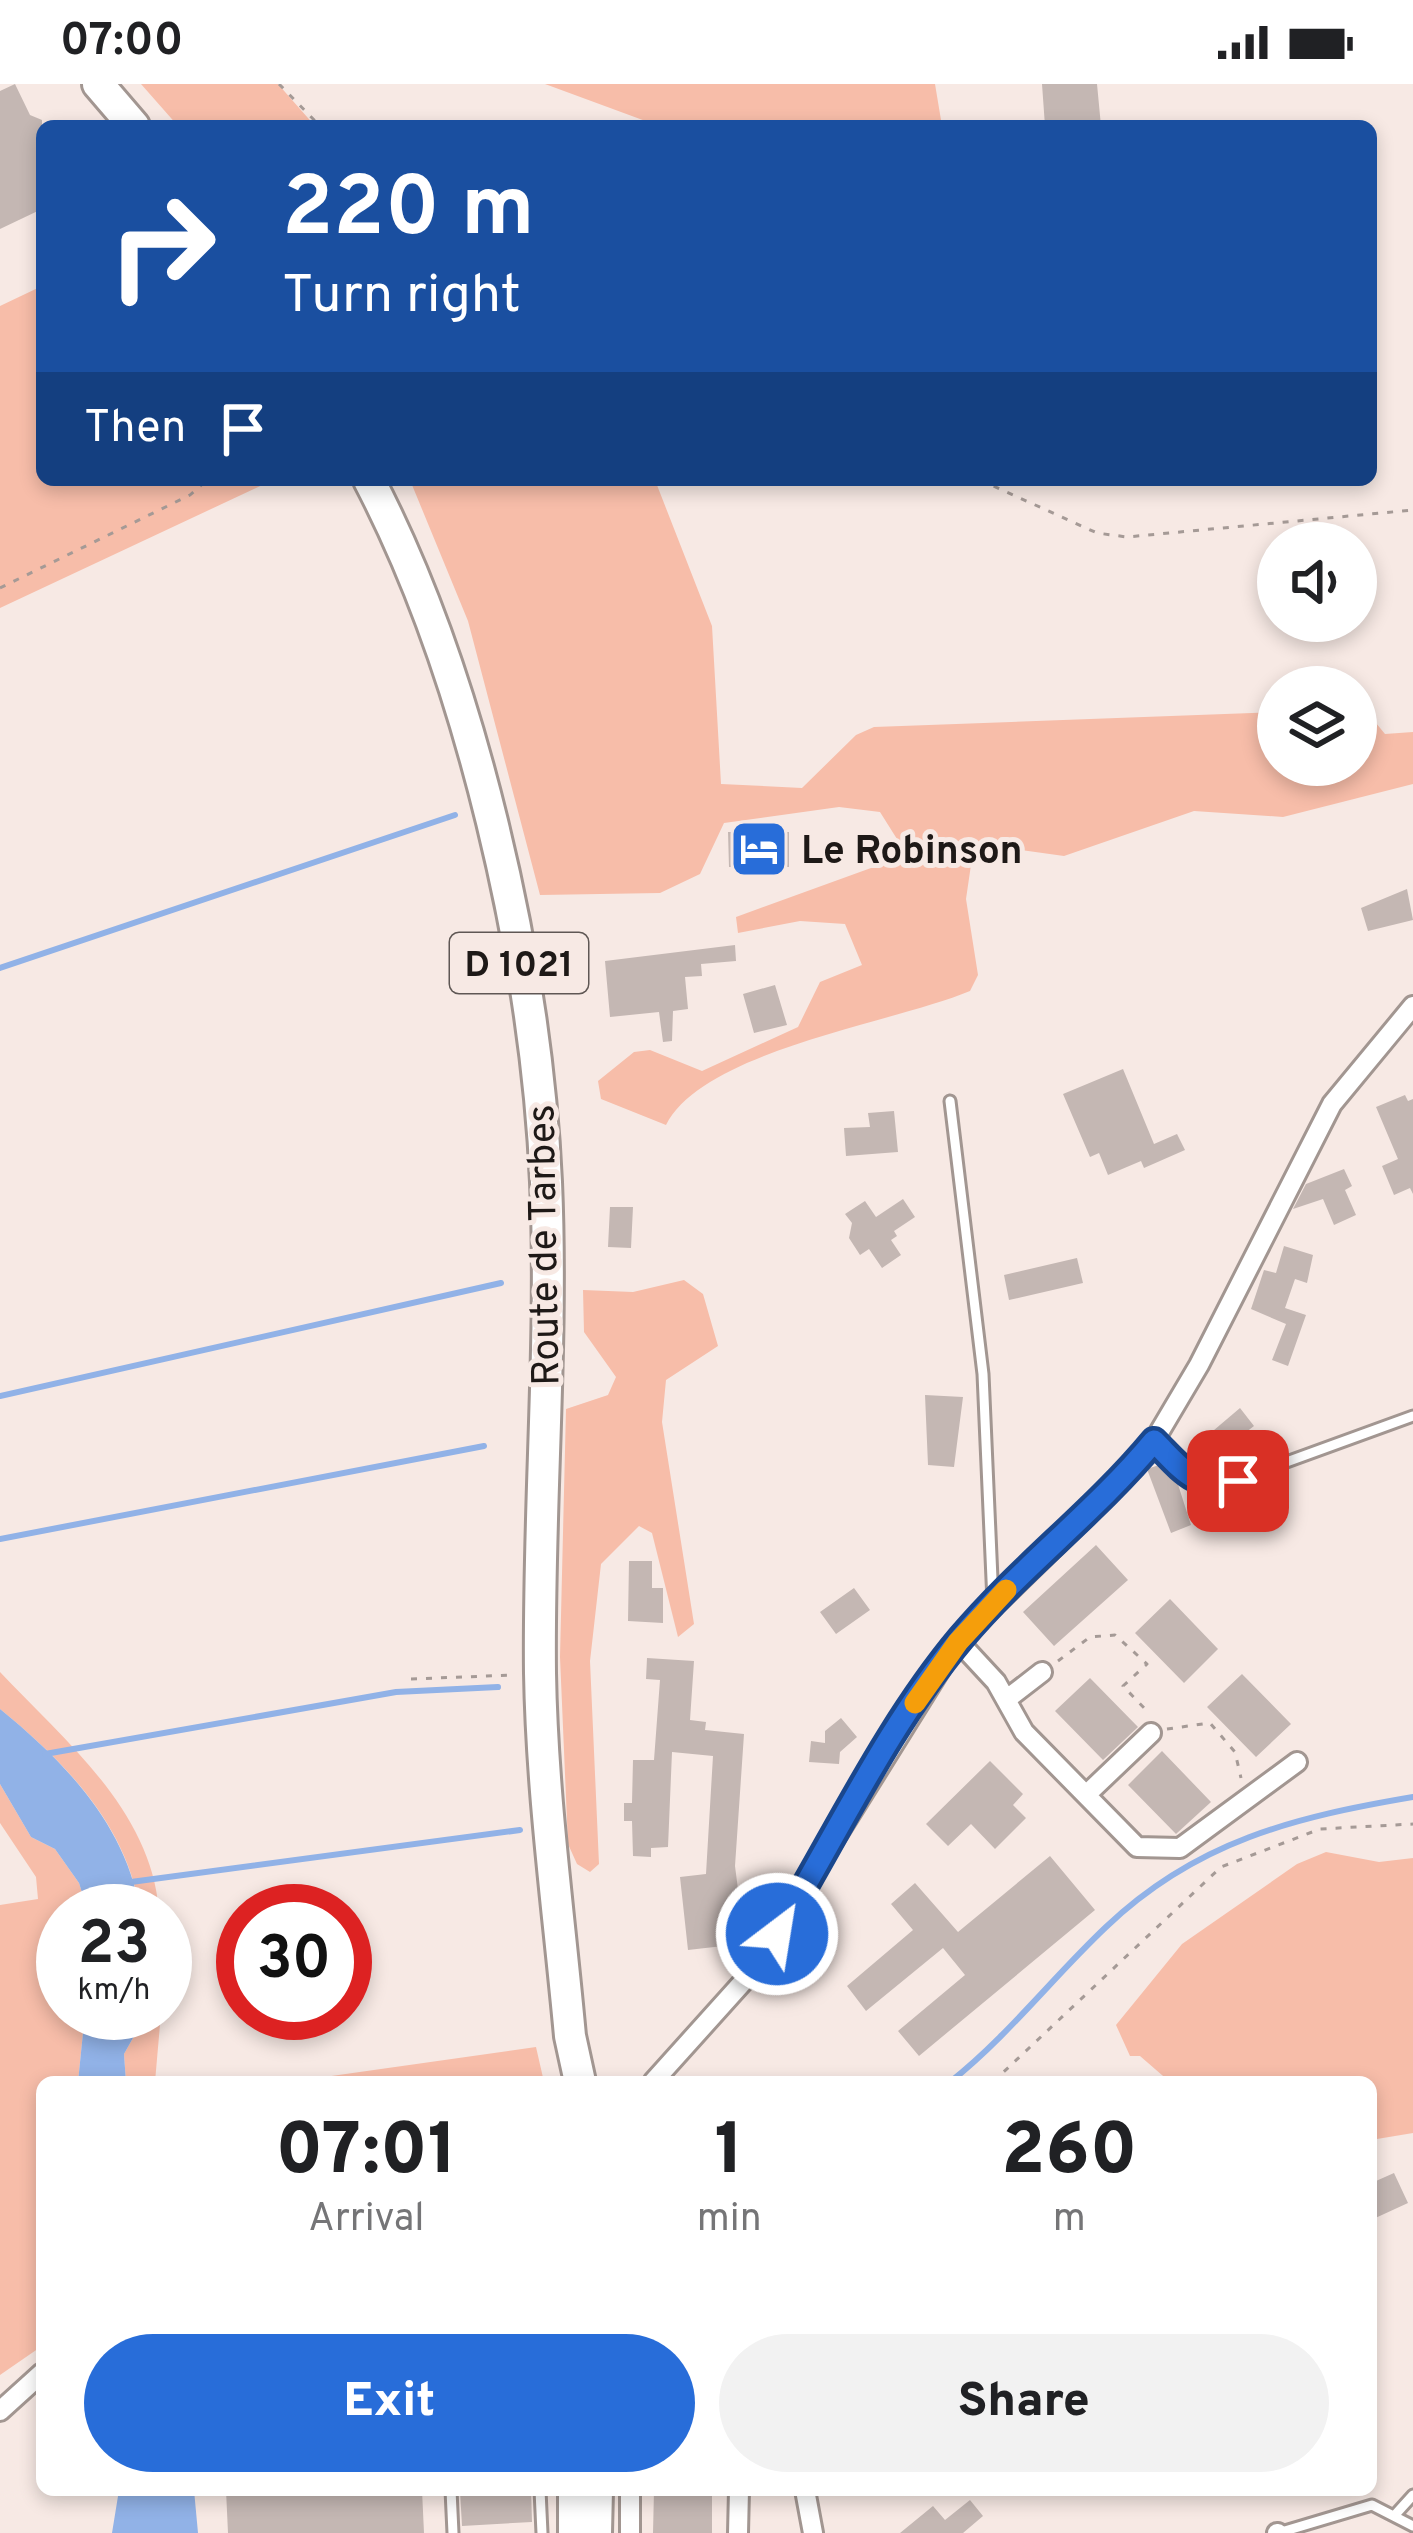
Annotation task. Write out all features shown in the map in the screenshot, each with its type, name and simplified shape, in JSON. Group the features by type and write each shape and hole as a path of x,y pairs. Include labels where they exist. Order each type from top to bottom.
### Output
{"main road":[{"path":"98,84 129,120"},
{"name":"Route de Tarbes","path":"372,486 436,630 509,903 531,1035 546,1185 540,1674 570,2036 579,2076"},
{"name":"Route de Tarbes","path":"567,2076 570,2036"},
{"path":"574,2496 574,2533"},
{"path":"596,2496 596,2533"}],"street":[{"path":"658,2076 751,1973 958,1642 993,1601 1082,1520 1154,1441 1199,1365 1332,1104 1413,1006"},
{"path":"958,1642 1007,1699 1024,1732 1137,1847 1165,1851 1195,1840 1297,1762"},
{"path":"1007,1699 1042,1672"},
{"path":"1086,1795 1151,1733"},
{"path":"0,2411 36,2378"},
{"path":"630,2496 630,2533"},
{"path":"739,2496 739,2533"},
{"path":"806,2496 813,2533"}],"lane":[{"path":"950,1101 982,1374 993,1601"},
{"path":"1154,1441 1194,1480 1218,1487 1413,1416"},
{"path":"1394,2516 1413,2495"},
{"path":"451,2496 453,2533"},
{"path":"540,2496 542,2533"},
{"path":"1277,2533 1372,2505 1413,2526"}],"path":[{"path":"279,84 314,120"},
{"path":"0,588 200,486"},
{"path":"993,486 1097,533 1127,537 1413,510"},
{"path":"1042,1672 1090,1637 1115,1635 1147,1664 1123,1686 1152,1716 1151,1733 1210,1723 1235,1752 1237,1772 1251,1797"},
{"path":"411,1679 540,1674"},
{"path":"999,2076 1221,1867 1320,1828 1413,1824"}],"shaded area":[{"path":"141,84 278,84 310,120 173,120"},
{"path":"545,84 935,84 941,120 643,120"},
{"path":"36,289 36,486 260,486 0,608 0,306"},
{"path":"412,486 657,486 712,626 721,784 802,788 856,735 874,727 1257,713 1257,786 1377,786 1377,724 1385,734 1413,732 1413,784 1283,817 1194,811 1064,856 1021,850 972,858 966,899 978,975 970,991 759,1058 687,1099 666,1125 601,1099 598,1081 634,1052 650,1050 702,1071 798,1027 820,982 862,965 845,924 800,921 738,933 736,917 882,864 897,839 880,812 839,807 724,823 700,874 660,893 540,895 468,621"},
{"path":"684,1280 703,1294 718,1346 666,1380 662,1422 694,1624 678,1637 652,1533 639,1526 601,1564 590,1661 599,1864 590,1872 577,1864 568,1844 560,1657 566,1409 608,1395 616,1377 584,1332 583,1290 633,1292"},
{"path":"0,1672 101,1780 140,1841 154,1884 134,1884 122,1851 90,1798 0,1709"},
{"path":"0,1784 31,1837 55,1849 79,1884 37,1884 0,1823"},
{"path":"1326,1852 1379,1862 1413,1858 1413,2133 1377,2139 1377,2076 1163,2076 1140,2056 1130,2056 1116,2025 1182,1944 1297,1864"},
{"path":"36,1899 36,2040 82,2040 79,2076 36,2076 36,2350 0,2375 0,1905"},
{"path":"132,2040 159,2040 156,2076 126,2076 124,2054"},
{"path":"536,2047 543,2076 331,2076"}],"water":[{"path":"0,1709 89,1798 107,1823 134,1884 79,1884 55,1849 31,1837 0,1784"},
{"path":"82,2040 132,2040 124,2054 126,2076 79,2076"},
{"path":"118,2496 195,2496 198,2533 112,2533"}],"building":[{"path":"15,84 30,115 42,120 36,120 36,212 0,229 0,91"},
{"path":"1042,84 1097,84 1100,120 1045,120"},
{"name":"Le Robinson","path":"728,832 789,832 789,867 729,867"},
{"path":"1407,889 1413,920 1368,931 1361,908"},
{"path":"735,945 736,961 701,964 702,976 685,977 688,1009 673,1011 672,1041 663,1042 659,1012 610,1017 605,961"},
{"path":"775,985 787,1025 754,1033 743,994"},
{"path":"1123,1069 1154,1144 1177,1134 1185,1150 1144,1168 1141,1161 1108,1175 1099,1153 1090,1157 1063,1094"},
{"path":"1405,1095 1408,1101 1413,1099 1413,1194 1410,1188 1394,1195 1382,1166 1398,1159 1376,1107"},
{"path":"894,1111 898,1152 846,1156 844,1128 870,1127 868,1113"},
{"path":"1344,1169 1352,1186 1345,1190 1356,1215 1334,1225 1323,1199 1293,1209 1306,1184"},
{"path":"903,1199 915,1217 894,1231 897,1236 891,1240 901,1255 882,1268 869,1249 860,1255 849,1238 852,1223 845,1214 865,1201 876,1217"},
{"path":"610,1207 633,1207 631,1248 608,1247"},
{"path":"1284,1246 1313,1255 1307,1283 1295,1279 1285,1308 1306,1315 1288,1366 1272,1360 1286,1324 1251,1309 1264,1270 1276,1273"},
{"path":"1077,1258 1083,1283 1009,1300 1004,1275"},
{"path":"925,1395 963,1397 954,1467 928,1465"},
{"path":"1240,1408 1254,1426 1237,1439 1243,1448 1227,1461 1207,1436"},
{"path":"1162,1464 1166,1474 1175,1475 1191,1525 1171,1533 1147,1469"},
{"path":"1096,1545 1128,1580 1054,1646 1023,1612"},
{"path":"629,1561 652,1561 652,1588 663,1588 663,1623 628,1621"},
{"path":"854,1588 870,1610 836,1634 820,1612"},
{"path":"1170,1599 1218,1649 1184,1683 1135,1633"},
{"path":"647,1658 694,1661 690,1720 706,1722 705,1730 744,1734 735,1866 741,1913 728,1915 723,1946 688,1950 680,1877 706,1874 713,1756 672,1752 668,1847 651,1848 651,1857 633,1856 632,1821 624,1821 624,1803 632,1803 633,1760 654,1760 660,1680 646,1679"},
{"path":"1242,1674 1291,1724 1256,1757 1207,1707"},
{"path":"1090,1678 1138,1727 1103,1760 1055,1711"},
{"path":"841,1718 857,1737 840,1752 839,1764 809,1762 811,1741 825,1743 825,1731"},
{"path":"1162,1751 1211,1802 1176,1834 1128,1785"},
{"path":"990,1761 1023,1794 1013,1805 1026,1818 995,1849 971,1824 948,1846 926,1824"},
{"path":"1050,1856 1095,1910 919,2056 898,2031 965,1975 943,1948 866,2011 847,1986 913,1930 891,1904 915,1883 958,1932"},
{"path":"1394,2173 1408,2203 1377,2217 1377,2181"},
{"path":"226,2496 422,2496 424,2533 228,2533"},
{"path":"460,2496 531,2496 532,2522 462,2526"},
{"path":"654,2496 712,2496 712,2533 653,2533"},
{"path":"970,2500 983,2516 963,2533 900,2533 933,2506 945,2520"}],"waterway":[{"path":"0,968 455,815"},
{"path":"0,1396 501,1283"},
{"path":"0,1539 484,1446"},
{"path":"45,1754 396,1692 498,1687"},
{"path":"957,2076 1106,1927 1175,1873 1212,1853 1288,1824 1413,1797"},
{"path":"131,1882 520,1830"}],"slow traffic":[{"path":"915,1703 958,1642 1006,1590"}],"place":[{"name":"Le Robinson","path":"759,849"}],"route":[{"path":"777,1934 921,1693 958,1642 993,1601 1125,1476 1154,1441 1194,1480 1208,1487 1238,1481"}]}
